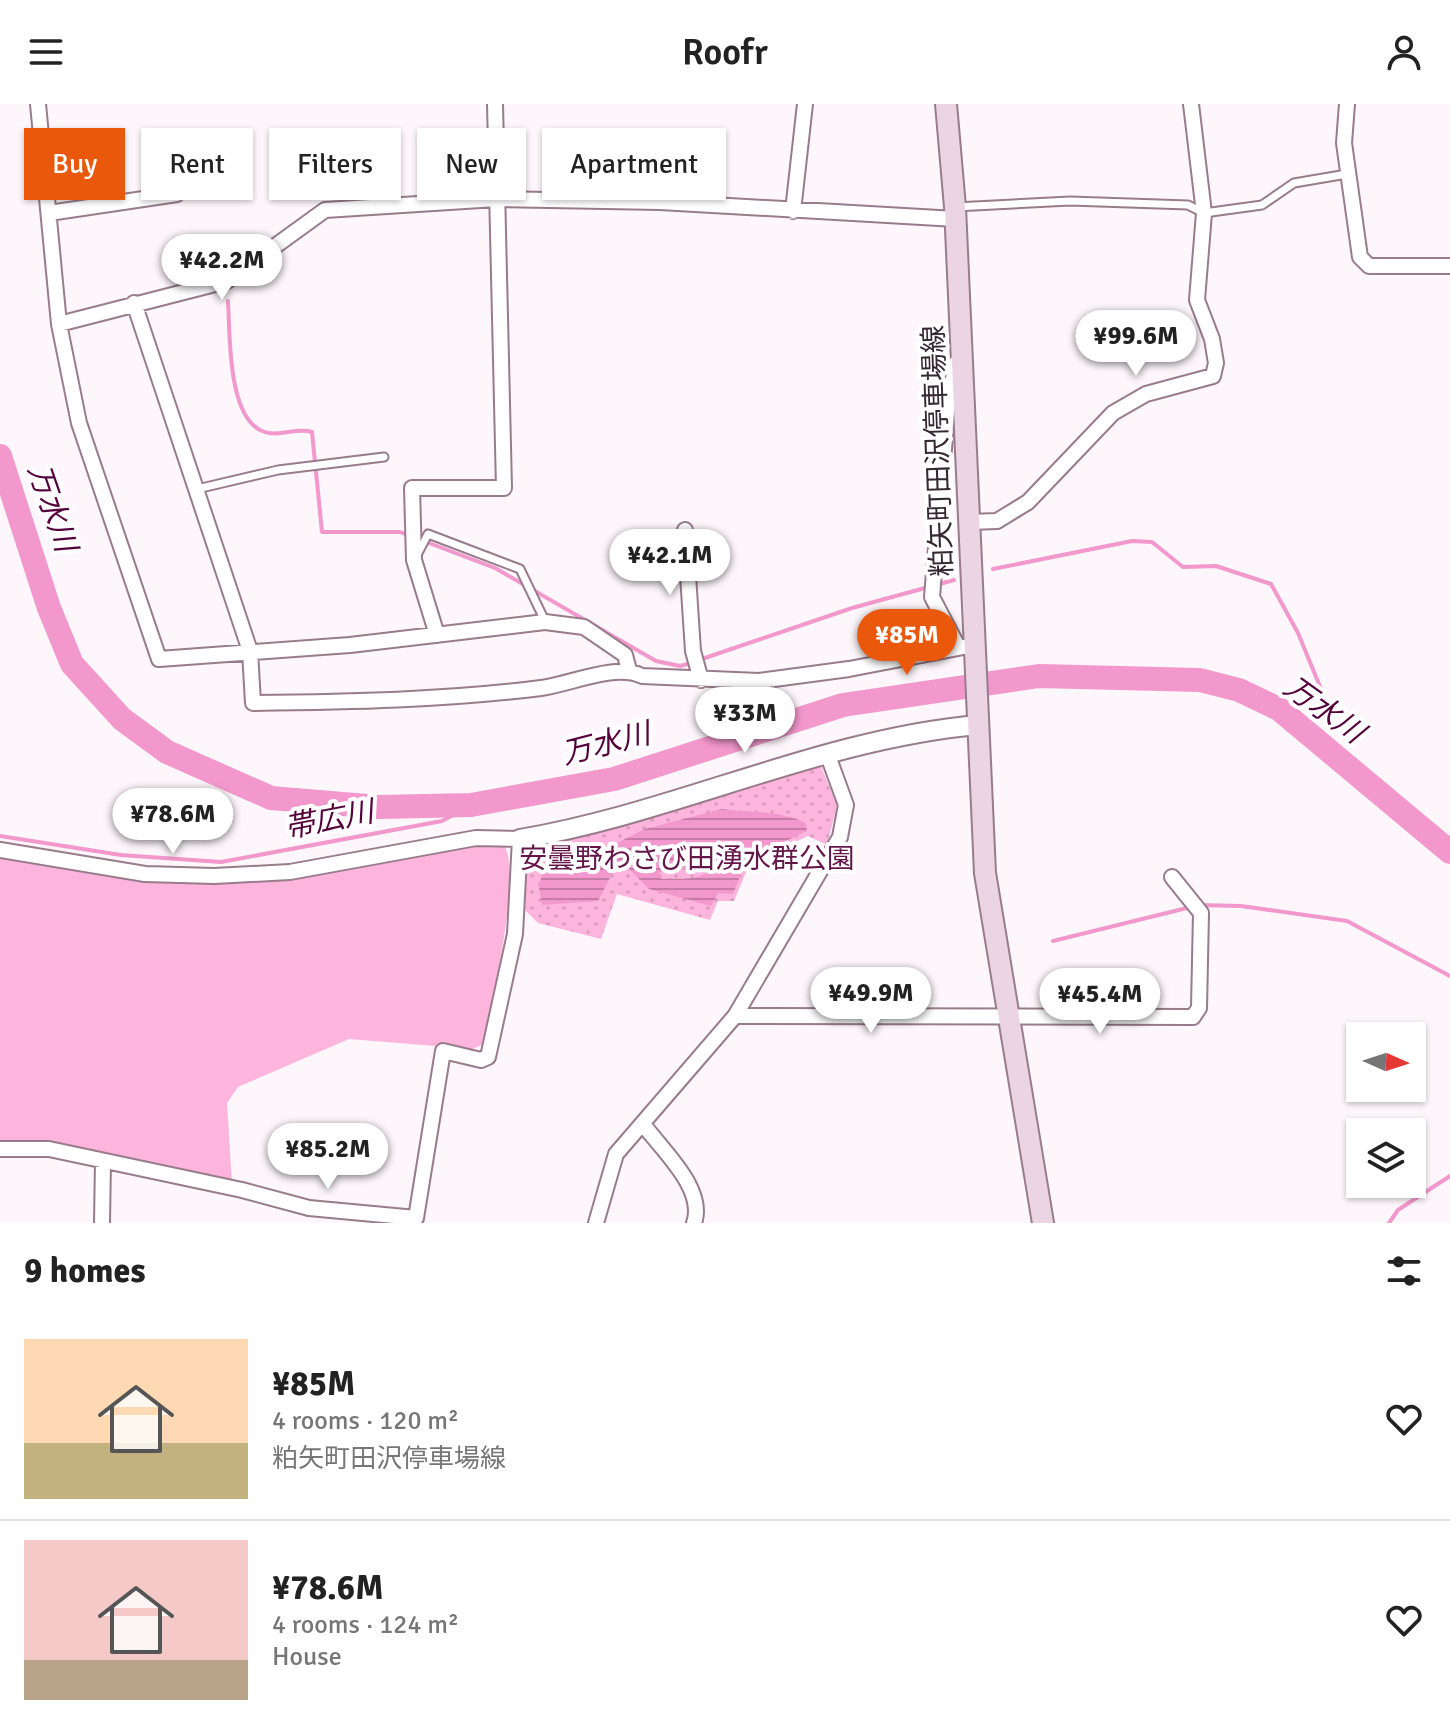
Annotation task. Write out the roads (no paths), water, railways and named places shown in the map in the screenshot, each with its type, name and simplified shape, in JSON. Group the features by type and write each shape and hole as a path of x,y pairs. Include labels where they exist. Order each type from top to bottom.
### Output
{"main road":[{"name":"粕矢町田沢停車場線","path":"946,104 956,213 969,522 969,648 978,720 985,873 1043,1223"}],"street":[{"path":"38,104 59,324 79,423 159,659 437,635 545,622 584,627 625,655 629,670"},
{"path":"495,104 495,128"},
{"path":"793,211 805,104"},
{"path":"969,522 997,521 1028,502 1113,413 1146,394 1213,376 1216,363 1212,339 1197,300 1204,213 1191,104"},
{"path":"1347,104 1344,143 1360,257 1369,266 1450,266"},
{"path":"49,213 141,199"},
{"path":"59,324 227,281 325,210 480,200"},
{"path":"437,635 415,552 420,533 412,488 504,488 496,200"},
{"path":"526,200 660,202 793,211 956,213"},
{"path":"134,303 250,651 253,703 393,700 505,692 568,684 629,670 642,676 700,676 759,681 969,648 932,597 947,412 961,342"},
{"path":"685,530 695,657 700,676"},
{"path":"0,850 145,874 214,876 290,872 476,838 520,839 611,820 827,753 978,720"},
{"path":"596,1223 616,1154 735,1016 840,837 846,805 827,753"},
{"path":"0,1149 49,1149 309,1208 416,1218 443,1051 481,1060 488,1057 515,934 520,839"},
{"path":"735,1016 1193,1017 1199,1008 1201,913 1172,877"},
{"path":"643,1124 694,1193 699,1210 694,1223"},
{"path":"102,1223 103,1161"}],"lane":[{"path":"956,213 1070,201 1188,205 1204,213 1262,205 1294,183 1347,174"},
{"path":"197,489 278,470 384,457"},
{"path":"420,533 520,569 545,622"}],"waterway":[{"path":"228,301 230,352 242,409 251,422 268,433 312,432 322,532 400,532 495,568 656,661 680,666 691,663"},
{"name":"万水川","path":"0,456 49,608 72,664 122,719 167,752 271,798 378,807 471,805 614,779 843,705 1039,676 1200,680 1239,690 1279,709 1450,852"},
{"path":"993,569 1132,541 1152,542 1183,567 1216,566 1271,584 1298,633 1321,689"},
{"path":"699,660 852,608 954,580"},
{"path":"1304,728 1314,717 1317,706"},
{"name":"帯広川","path":"0,836 121,855 221,862 442,821 471,805"},
{"path":"1199,905 1241,906 1347,921 1450,976"},
{"path":"1053,941 1191,907"},
{"path":"1389,1223 1398,1210 1450,1176"}],"park label":[{"name":"安曇野わさび田湧水群公園","path":"687,859"}]}
